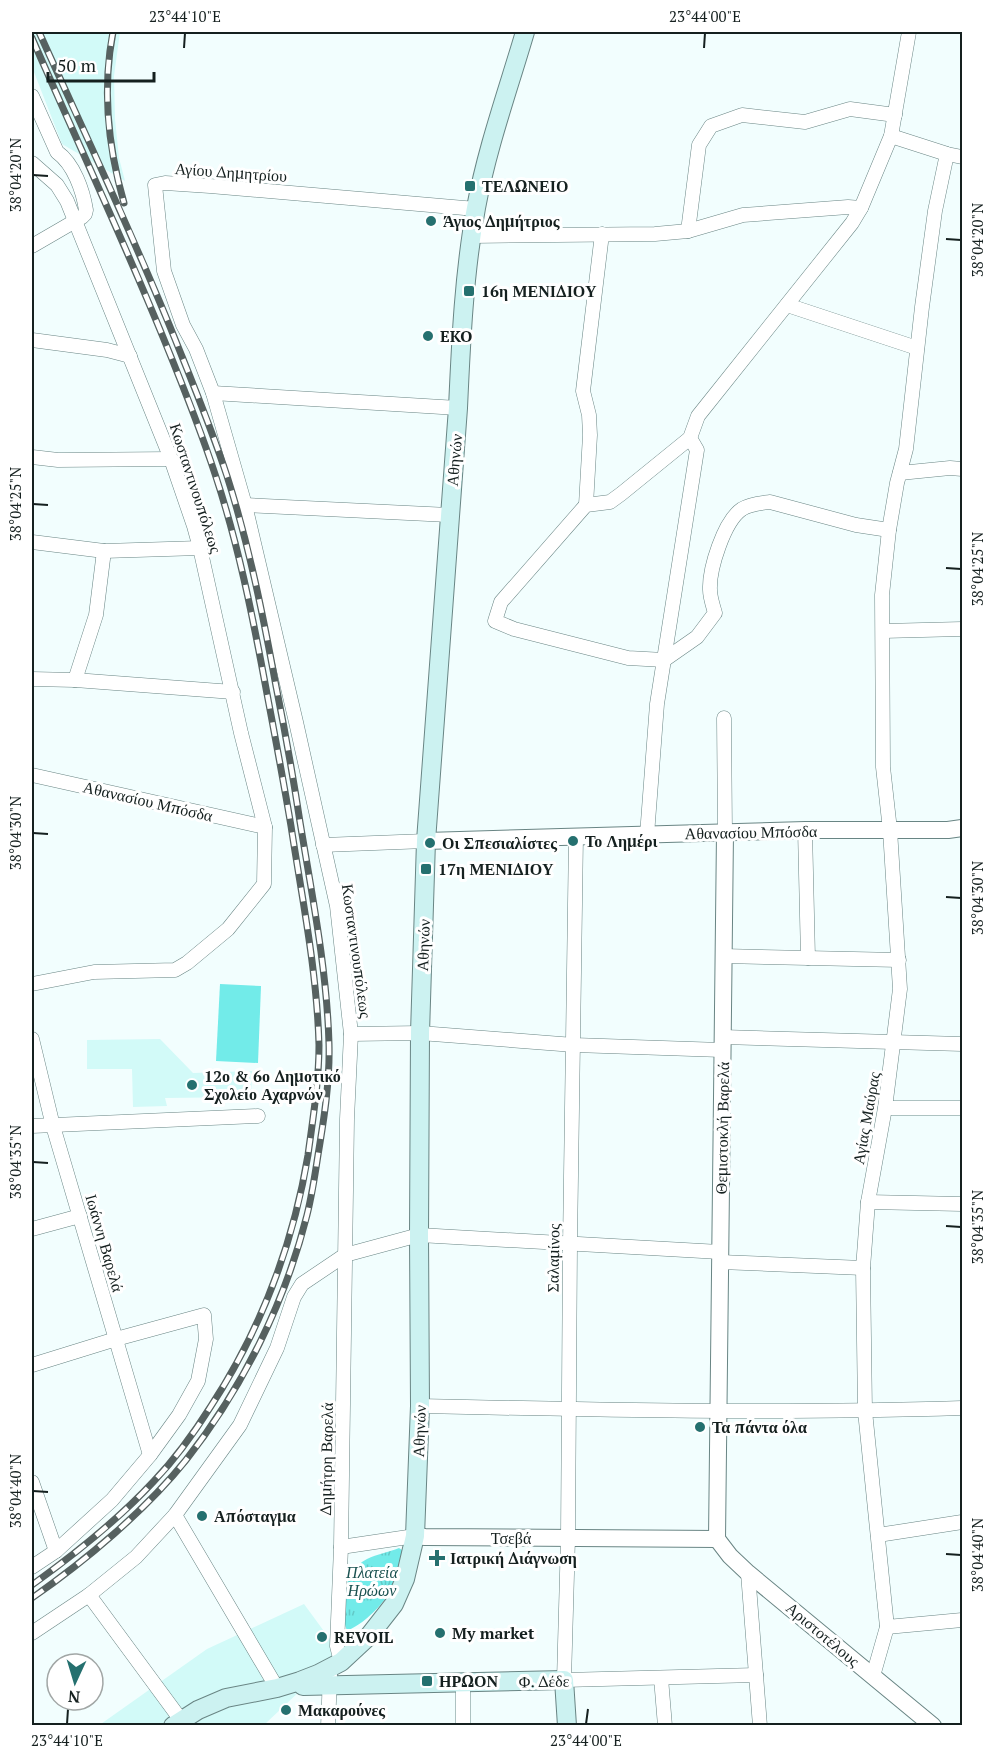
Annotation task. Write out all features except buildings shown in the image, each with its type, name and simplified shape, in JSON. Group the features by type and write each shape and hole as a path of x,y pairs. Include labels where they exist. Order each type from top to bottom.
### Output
{"main road":[{"name":"Αθηνών","path":"334,1671 358,1648 387,1614 402,1590 415,1536 420,1406 420,1033 426,841 461,340 476,209 525,32"},
{"path":"358,1648 355,1668 365,1682"},
{"path":"179,1724 225,1698 277,1688 334,1671 365,1682"},
{"path":"564,1680 567,1725"},
{"name":"Φ. Δέδε","path":"365,1682 564,1680"}],"street":[{"path":"586,505 610,502 690,438 698,416 852,223 861,208 891,136 909,32"},
{"path":"32,96 57,152 65,158 75,174 85,205 85,214 32,246"},
{"path":"688,231 699,145 711,126 742,115 805,122 850,109 895,115"},
{"path":"891,136 963,157"},
{"name":"Αγίας Μαύρας","path":"873,1676 886,1627 865,1411 863,1268 868,1202 895,1042 900,989 900,960 883,767 882,595 889,530 906,449 935,211 947,154"},
{"name":"Κωσταντινουπόλεως","path":"32,163 57,185 67,201 171,459 200,548 265,827 264,884 228,929 187,963 175,970 94,972 32,984"},
{"name":"Αγίου Δημητρίου","path":"196,349 183,325 164,271 155,185 165,183 210,186 476,209"},
{"path":"472,236 655,234 688,231 743,215 861,208"},
{"path":"602,234 583,391 589,415 590,435 586,505 501,602 495,621 514,629 628,658 664,660 697,637 715,613 709,591 716,555 724,532 734,516 741,510 759,503 770,502 856,525 889,530"},
{"path":"787,304 917,348"},
{"path":"32,340 107,350 130,356"},
{"name":"Κωσταντινουπόλεως","path":"196,349 213,393 244,505 337,906 351,1034 345,1255"},
{"path":"213,393 458,408"},
{"path":"647,835 657,704 697,450 690,438"},
{"path":"32,458 58,460 171,459"},
{"path":"900,473 950,468 963,469"},
{"path":"244,505 449,515"},
{"path":"32,542 104,551 200,548"},
{"path":"75,680 96,615 104,551"},
{"path":"883,631 963,629"},
{"path":"32,679 233,692"},
{"name":"Θεμιστοκλή Βαρελά","path":"717,1539 725,833 724,717"},
{"name":"Αθανασίου Μπόσδα","path":"32,775 265,827"},
{"name":"Αθανασίου Μπόσδα","path":"323,844 805,830 948,830 963,828"},
{"path":"805,830 808,958"},
{"name":"Σαλαμίνος","path":"564,1680 568,1538 576,836"},
{"path":"723,956 900,960"},
{"path":"351,1034 420,1033 574,1046 895,1042 963,1044"},
{"name":"Ιωάννη Βαρελά","path":"32,1039 53,1126 150,1455"},
{"path":"885,1108 963,1108"},
{"path":"32,1126 258,1116"},
{"path":"868,1202 963,1204"},
{"path":"32,1229 80,1216"},
{"path":"32,1633 89,1595 136,1557 175,1515 240,1425 277,1348 294,1297 302,1284 345,1255 419,1235 570,1244 863,1268"},
{"name":"Δημήτρη Βαρελά","path":"328,1725 337,1646 341,1547 345,1255"},
{"path":"32,1365 204,1315 206,1339 198,1381 179,1415 150,1455 112,1500 56,1551 32,1567"},
{"path":"420,1406 865,1411 963,1408"},
{"path":"32,1482 34,1496 56,1551"},
{"path":"175,1515 277,1688"},
{"path":"878,1535 963,1522"},
{"name":"Τσεβά","path":"341,1547 415,1536 717,1539"},
{"name":"Αριστοτέλους","path":"717,1539 730,1556 748,1573 933,1725"},
{"path":"748,1573 760,1725"},
{"path":"89,1595 179,1724"},
{"path":"886,1627 963,1620"},
{"name":"Φ. Δέδε","path":"564,1680 756,1675"},
{"path":"661,1678 665,1725"},
{"path":"463,1682 463,1725"}],"shaded area":[{"path":"32,32 120,32 114,76 115,119 119,158 125,181 62,144 32,67"},
{"name":"12ο & 6ο Δημοτικό Σχολείο Αχαρνών","path":"160,1039 193,1073 252,1071 251,1097 165,1098 167,1106 133,1107 132,1069 87,1069 87,1040"},
{"path":"304,1604 340,1653 264,1725 98,1726 207,1649"}],"green space":[{"path":"220,984 261,986 258,1063 216,1061"},
{"name":"Πλατεία Ηρώων","path":"399,1548 402,1550 398,1575 385,1600 371,1615 347,1631 343,1601 353,1572 367,1559"}],"railway":[{"path":"32,1598 93,1552 170,1479 206,1433 243,1374 287,1280 307,1215 328,1086 329,1058 328,1016 322,960 292,771 261,607 235,502 209,424 159,300 39,32"},
{"path":"113,32 108,75 108,118 114,161 124,203"},
{"path":"32,38 165,342 198,426 224,502 250,605 285,790 312,962 319,1045 317,1086 308,1155 294,1221 273,1285 245,1347 205,1416 162,1472 111,1523 32,1585"}],"place":[{"name":"ΤΕΛΩΝΕΙΟ","path":"470,186"},
{"name":"Άγιος Δημήτριος","path":"431,221"},
{"name":"16η ΜΕΝΙΔΙΟΥ","path":"469,291"},
{"name":"EKO","path":"428,336"},
{"name":"Το Λημέρι","path":"573,841"},
{"name":"Οι Σπεσιαλίστες","path":"430,843"},
{"name":"17η ΜΕΝΙΔΙΟΥ","path":"426,869"},
{"name":"12ο & 6ο Δημοτικό Σχολείο Αχαρνών","path":"192,1085"},
{"name":"Τα πάντα όλα","path":"700,1427"},
{"name":"Απόσταγμα","path":"202,1516"},
{"name":"Ιατρική Διάγνωση","path":"437,1558"},
{"name":"My market","path":"440,1633"},
{"name":"REVOIL","path":"322,1637"},
{"name":"ΗΡΩΟΝ","path":"427,1681"},
{"name":"Μακαρούνες","path":"286,1710"}]}
